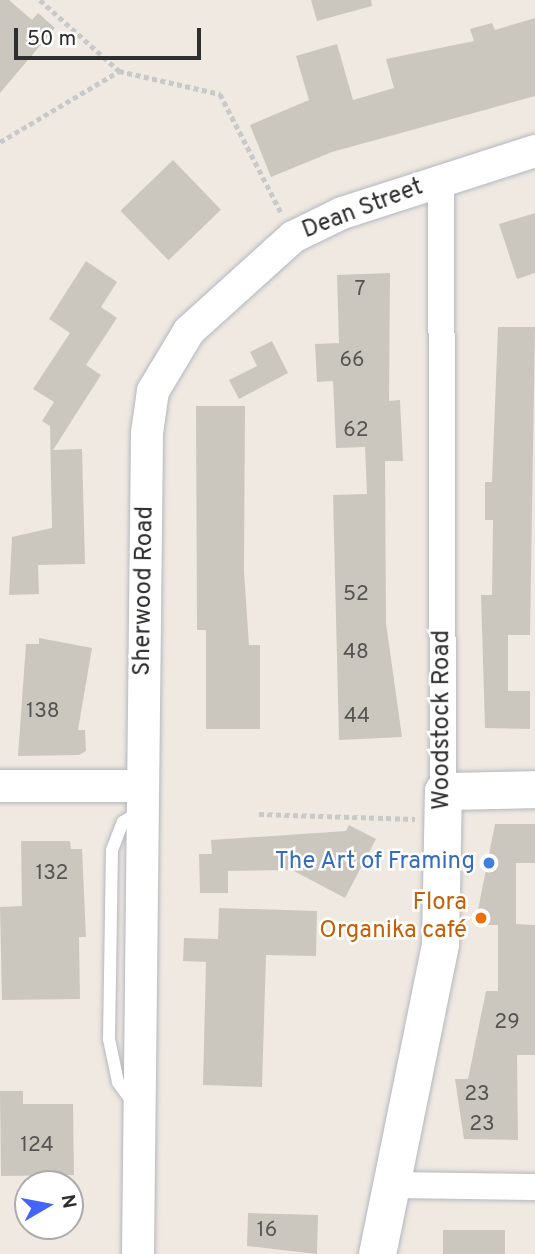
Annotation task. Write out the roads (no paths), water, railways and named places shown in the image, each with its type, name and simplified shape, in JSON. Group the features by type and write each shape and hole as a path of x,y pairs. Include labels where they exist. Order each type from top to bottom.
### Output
{"main road":[{"path":"443,791 535,789"},
{"name":"Woodstock Road","path":"377,1254 440,943 443,791"}],"street":[{"name":"Dean Street","path":"160,373 189,331 293,237 441,180 535,151"},
{"name":"Woodstock Road","path":"441,180 443,791"},
{"name":"Sherwood Road","path":"138,1254 147,433 160,373"},
{"path":"0,786 143,798"},
{"path":"392,1185 535,1187"}],"place":[{"name":"The Art of Framing","path":"489,863"},
{"name":"Flora Organika café","path":"481,918"}]}
